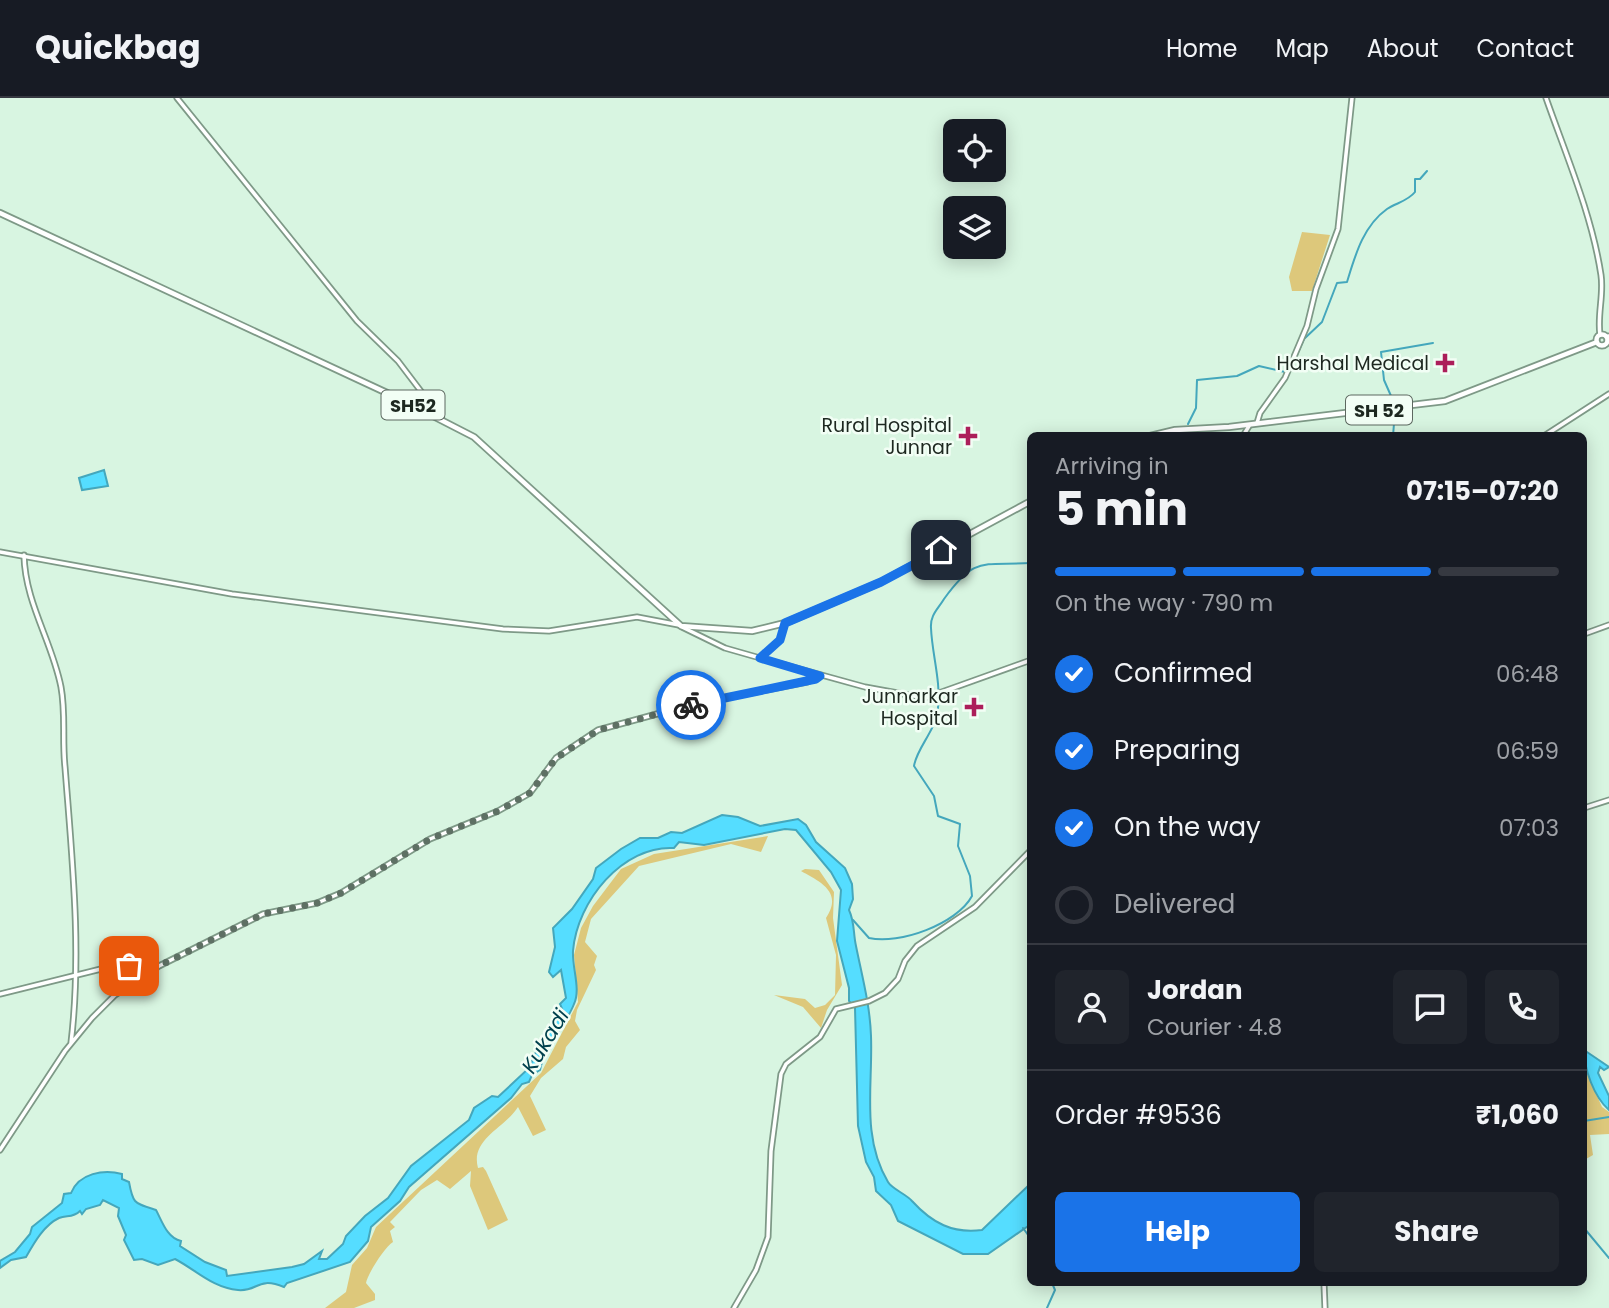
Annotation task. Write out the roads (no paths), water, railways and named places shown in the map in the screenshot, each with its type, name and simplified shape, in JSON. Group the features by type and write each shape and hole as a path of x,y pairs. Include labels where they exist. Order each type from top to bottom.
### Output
{"main road":[{"name":"SH52","path":"0,213 442,419 489,448 681,626"},
{"path":"1600,335 1608,337 1607,347 1597,342 1600,335"},
{"name":"SH 52","path":"1167,432 1445,401 1597,342"},
{"path":"681,626 752,631 785,623 881,582 1027,503"}],"street":[{"path":"177,98 357,321 398,361 442,419"},
{"path":"1257,424 1260,413 1285,379 1307,326 1316,289 1338,229 1352,98"},
{"path":"1546,98 1570,163 1601,276 1600,335"},
{"path":"1550,432 1609,394"},
{"path":"1245,432 1250,424"},
{"path":"0,552 232,594 503,629 549,631 637,617 681,626 725,649 820,676 925,698 942,689 1027,661"},
{"path":"24,555 29,594 57,671 65,715 64,757 72,845 76,974 71,1043"},
{"path":"760,658 780,640 785,623"},
{"path":"1587,633 1609,625"},
{"path":"0,1150 71,1043 115,995 159,966 263,914 317,903 341,893 430,839 498,811 530,793 556,758 598,730 690,705 807,682 820,676"},
{"path":"1587,807 1609,800"},
{"path":"734,1308 760,1260 768,1237 771,1146 781,1074 786,1064 820,1037 832,1013 844,1005 869,1001 885,993 895,983 905,961 917,946 975,907 1027,854"},
{"path":"0,994 117,966 159,966"},
{"path":"1324,1286 1325,1308"}],"water":[{"path":"104,470 108,486 82,490 79,478"},
{"name":"Kukadi","path":"722,815 738,817 760,826 798,819 806,825 816,842 845,868 852,884 853,899 849,910 869,1013 871,1129 874,1147 888,1182 935,1221 952,1228 971,1231 982,1230 1027,1187 1027,1227 988,1254 963,1254 898,1221 891,1205 876,1191 858,1126 855,1008 849,1001 849,988 837,941 841,890 831,872 796,830 785,829 704,845 679,842 674,848 637,856 606,880 583,913 576,932 573,951 576,998 546,1053 540,1070 409,1187 400,1201 371,1227 368,1241 350,1262 287,1283 284,1287 268,1283 245,1290 229,1289 175,1259 158,1265 142,1259 134,1260 124,1240 126,1235 118,1216 119,1208 103,1200 100,1205 86,1209 82,1214 80,1211 54,1221 40,1235 26,1257 11,1260 0,1268 0,1261 15,1252 30,1234 32,1227 62,1203 64,1194 71,1193 86,1177 108,1172 122,1174 122,1179 129,1182 136,1202 156,1210 169,1233 181,1241 180,1246 205,1262 226,1270 227,1276 304,1264 322,1251 319,1259 327,1259 365,1216 388,1198 411,1166 469,1120 474,1108 492,1096 498,1097 529,1068 546,1029 558,1017 558,1011 563,1011 560,1004 566,998 561,970 553,977 549,972 555,947 553,928 572,909 593,879 596,868 640,838 658,838 671,832 682,833"},
{"path":"1587,1052 1609,1067 1604,1070 1600,1067 1598,1073 1609,1096 1609,1110 1599,1098 1587,1069"}],"waterway":[{"path":"1295,359 1304,339 1322,322 1337,283 1347,282 1361,242 1372,224 1387,209 1412,195 1415,192 1415,179 1420,179 1427,171"},
{"path":"1395,405 1384,380 1381,352 1433,343"},
{"path":"1188,424 1196,408 1197,380 1237,376 1259,366 1289,373 1290,371"},
{"path":"1393,432 1395,411"},
{"path":"853,920 869,938 911,935 954,915 972,896 970,876 958,846 960,824 938,816 934,796 914,766 934,724 938,708 931,623 944,599 964,575 973,569 990,564 1027,563"},
{"path":"1587,1121 1609,1117"},
{"path":"1023,1228 1027,1234"},
{"path":"1587,1232 1609,1258"},
{"path":"1047,1308 1055,1290 1053,1286"}],"place":[{"name":"Harshal Medical","path":"1445,363"},
{"name":"Rural Hospital Junnar","path":"968,436"},
{"name":"Junnarkar Hospital","path":"974,707"}]}
